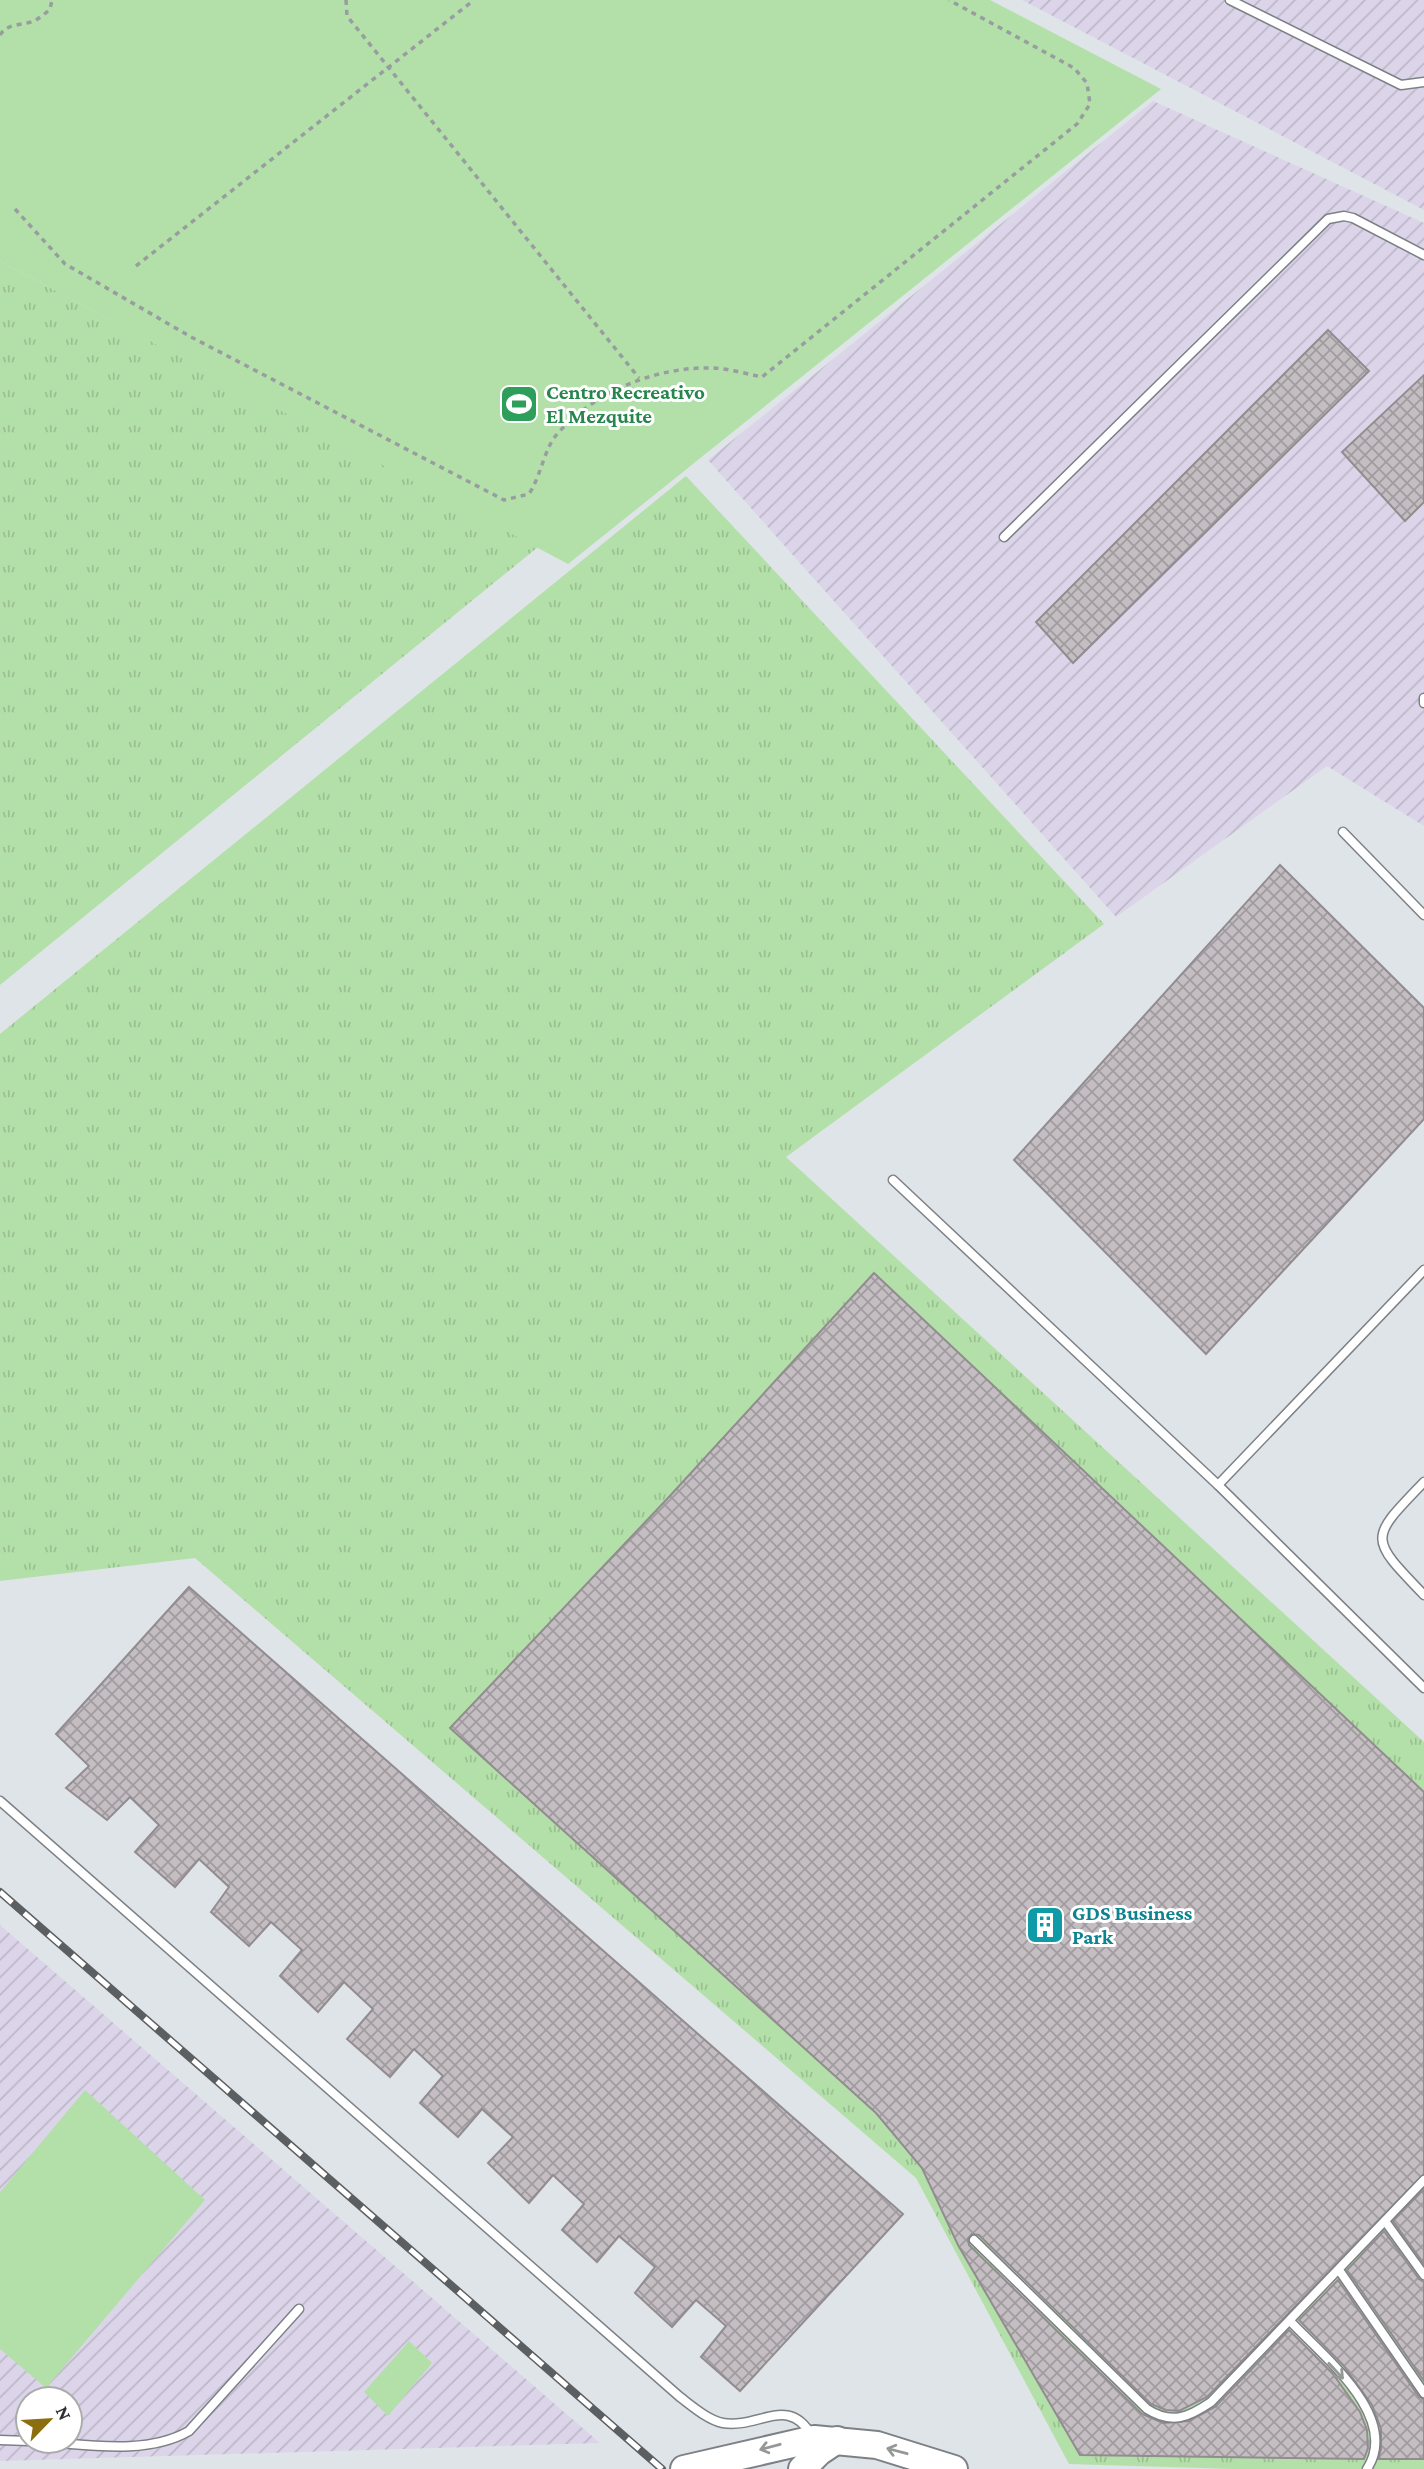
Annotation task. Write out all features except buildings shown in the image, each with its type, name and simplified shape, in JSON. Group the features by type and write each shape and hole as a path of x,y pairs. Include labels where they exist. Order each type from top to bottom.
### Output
{"highway":[{"path":"684,2469 818,2450 877,2445 954,2469"}],"lane":[{"path":"1230,0 1401,85 1424,82"},
{"path":"1004,537 1328,219 1344,216 1353,218 1424,255"},
{"path":"1343,832 1424,915"},
{"path":"893,1180 1218,1485 1424,1688"},
{"path":"1218,1485 1424,1270"},
{"path":"1424,1482 1387,1520 1382,1533 1386,1553 1424,1595"},
{"path":"0,1801 680,2397 723,2423 789,2414 804,2423 818,2450"},
{"path":"974,2240 1159,2417 1185,2417 1211,2402 1424,2180"},
{"path":"1385,2221 1424,2274"},
{"path":"1339,2270 1424,2393"},
{"path":"84,2443 147,2446 170,2442 189,2431 299,2309"},
{"path":"1290,2321 1352,2388 1371,2414 1377,2446 1367,2469"}],"path":[{"path":"0,35 3,30 34,21 50,9 52,0"},
{"path":"346,0 347,16 639,379"},
{"path":"136,266 474,0"},
{"path":"15,209 65,264 193,338 504,500 529,494 541,475 545,454 558,432 593,404 639,379 674,371 715,368 762,377 1077,124 1090,104 1087,83 1074,68 950,0"}],"shaded area":[{"path":"1022,0 1424,0 1424,210"},
{"path":"1153,101 1424,223 1424,826 1327,766 1116,917 708,460"},
{"path":"0,1925 600,2443 0,2461"}],"green space":[{"name":"Centro Recreativo El Mezquite","path":"0,0 990,0 1161,89 568,564 0,261"},
{"path":"0,261 538,547 0,985"},
{"path":"686,476 1104,924 786,1157 1424,1742 1424,2469 1234,2469 1069,2464 916,2178 195,1558 0,1581 0,1034"},
{"path":"85,2090 205,2200 49,2385 42,2385 0,2349 0,2192"},
{"path":"409,2341 432,2363 388,2416 364,2392"}],"railway":[{"path":"0,1892 662,2469"}],"place":[{"name":"Centro Recreativo El Mezquite","path":"519,404"},
{"name":"GDS Business Park","path":"1045,1925"}]}
